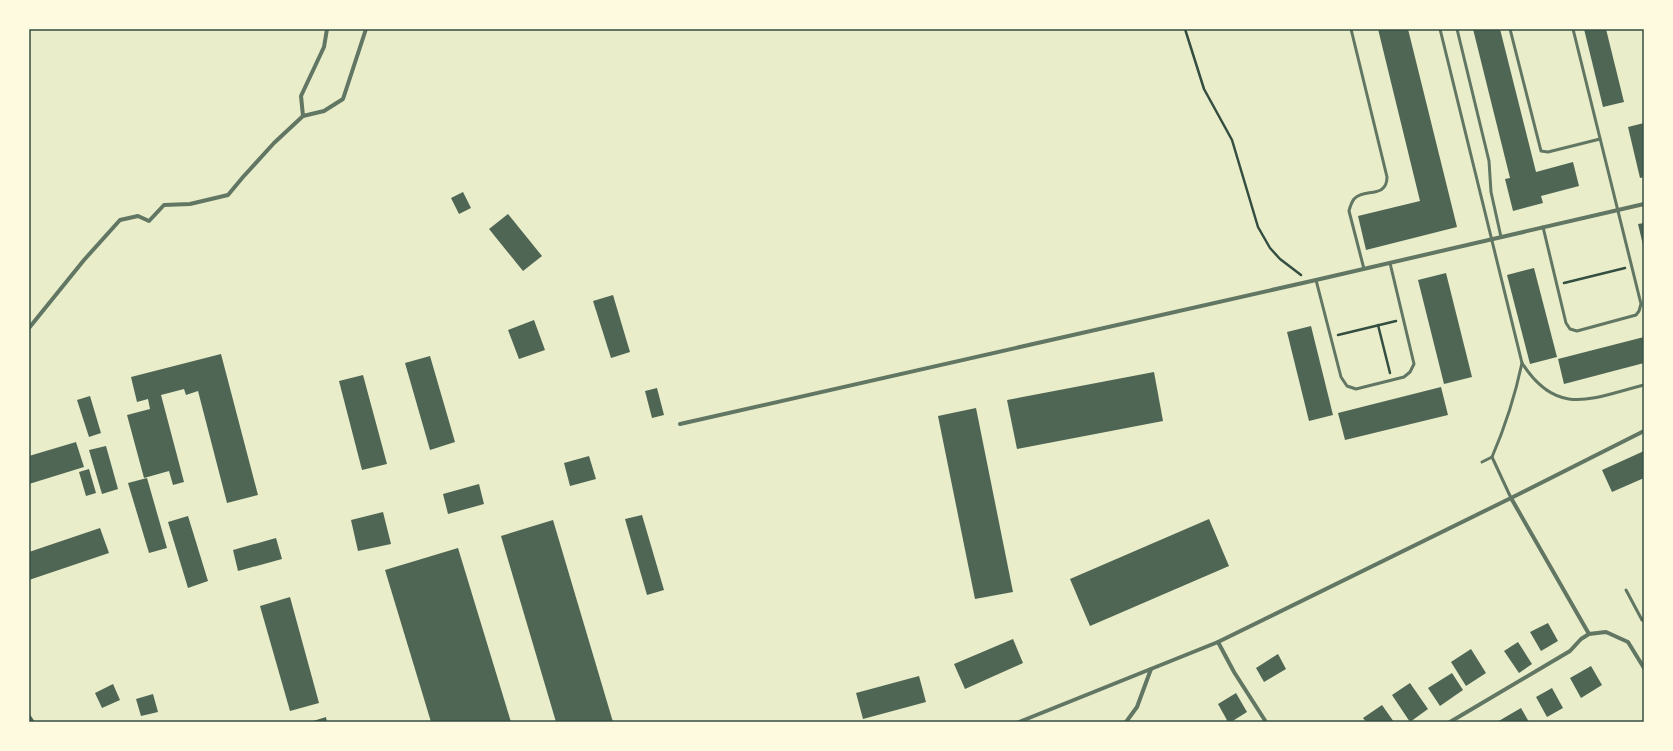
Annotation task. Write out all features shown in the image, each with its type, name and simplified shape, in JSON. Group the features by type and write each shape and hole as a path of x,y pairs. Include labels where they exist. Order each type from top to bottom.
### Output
{"street":[{"path":"303,116 301,96 324,47 327,29"},
{"path":"29,328 84,260 120,220 138,216 149,221 164,205 190,204 228,195 274,143 303,116 324,110 343,99 366,29"},
{"path":"680,424 1310,282 1501,236 1644,204"},
{"path":"1019,722 1218,642 1644,431"},
{"path":"1511,498 1589,634"},
{"path":"1450,722 1570,651 1581,639 1589,634 1606,632 1628,642 1644,668"},
{"path":"1218,642 1234,672 1266,722"},
{"path":"1126,722 1137,707 1152,668"}],"lane":[{"path":"1351,29 1387,177 1386,185 1380,191 1354,198 1349,211 1364,269"},
{"path":"1440,29 1522,363 1531,377 1542,387 1555,395 1569,400 1582,401 1644,385"},
{"path":"1457,29 1489,161 1492,196 1501,236"},
{"path":"1510,29 1541,151 1548,152 1600,139"},
{"path":"1543,227 1568,327 1573,330 1584,329 1632,317 1639,311 1641,304 1573,29"},
{"path":"1316,280 1340,378 1347,386 1356,389 1407,375 1414,364 1390,263"},
{"path":"1482,462 1492,457 1511,408 1522,363"},
{"path":"1492,457 1511,498"},
{"path":"1626,590 1642,620 1644,618"}],"path":[{"path":"1185,29 1204,89 1232,140 1258,228 1270,248 1280,259 1310,282"},
{"path":"1557,284 1631,266"},
{"path":"1331,337 1404,319"},
{"path":"1378,325 1391,380"}],"building":[{"path":"1378,29 1408,29 1457,227 1366,250 1358,216 1420,201"},
{"path":"1473,29 1500,29 1536,172 1573,162 1579,186 1541,196 1543,203 1513,211 1505,179 1510,178"},
{"path":"1584,29 1606,29 1624,102 1603,107"},
{"path":"1644,123 1644,177 1640,178 1628,127"},
{"path":"463,192 471,208 459,214 451,198"},
{"path":"508,214 542,256 523,271 489,229"},
{"path":"1644,223 1644,245 1643,245 1638,224"},
{"path":"1534,268 1557,357 1530,364 1507,275"},
{"path":"1446,273 1472,377 1444,384 1418,280"},
{"path":"613,295 630,352 611,358 593,301"},
{"path":"534,320 545,350 519,359 508,330"},
{"path":"1311,326 1333,415 1309,421 1287,332"},
{"path":"1644,337 1644,363 1564,384 1558,359"},
{"path":"221,354 258,495 227,503 198,391 186,395 184,389 161,395 184,482 173,485 169,471 144,478 127,415 150,409 148,399 137,402 131,377"},
{"path":"430,356 455,442 430,450 405,363"},
{"path":"1154,372 1163,421 1017,449 1007,400"},
{"path":"363,375 387,464 362,470 339,381"},
{"path":"1441,387 1448,415 1345,440 1338,413"},
{"path":"657,388 664,415 652,418 645,391"},
{"path":"90,396 101,433 89,437 77,400"},
{"path":"976,408 1013,592 975,599 938,416"},
{"path":"76,442 84,467 29,484 29,456"},
{"path":"106,446 118,489 102,494 89,450"},
{"path":"1644,451 1644,478 1612,492 1602,470"},
{"path":"589,456 596,479 570,486 564,463"},
{"path":"89,469 96,493 86,496 79,472"},
{"path":"147,478 167,548 149,553 128,483"},
{"path":"479,484 484,504 448,514 443,494"},
{"path":"383,512 391,544 358,551 351,520"},
{"path":"642,515 664,590 647,595 625,519"},
{"path":"188,516 208,581 188,588 168,522"},
{"path":"1209,519 1229,566 1090,626 1070,579"},
{"path":"553,520 613,722 556,722 501,536"},
{"path":"100,528 109,553 29,580 29,552"},
{"path":"276,538 282,559 238,571 233,550"},
{"path":"458,548 511,722 431,722 385,570"},
{"path":"290,597 319,703 290,711 260,606"},
{"path":"1548,623 1558,641 1541,651 1530,632"},
{"path":"1013,639 1023,663 965,689 954,664"},
{"path":"1518,642 1532,664 1519,673 1504,651"},
{"path":"1471,649 1486,673 1466,686 1451,662"},
{"path":"1278,654 1286,669 1264,682 1256,668"},
{"path":"1591,666 1602,685 1581,698 1570,678"},
{"path":"1452,673 1463,690 1440,706 1428,688"},
{"path":"919,676 926,702 863,719 856,693"},
{"path":"1410,683 1428,709 1410,722 1392,695"},
{"path":"113,684 120,700 102,708 95,693"},
{"path":"1552,688 1563,708 1547,717 1536,697"},
{"path":"1236,693 1247,712 1231,722 1228,722 1218,704"},
{"path":"153,694 158,712 141,716 136,699"},
{"path":"1382,705 1394,722 1366,722 1363,718"},
{"path":"1521,708 1529,722 1497,722"},
{"path":"29,713 35,722 29,722"},
{"path":"326,717 327,722 310,722"}]}
